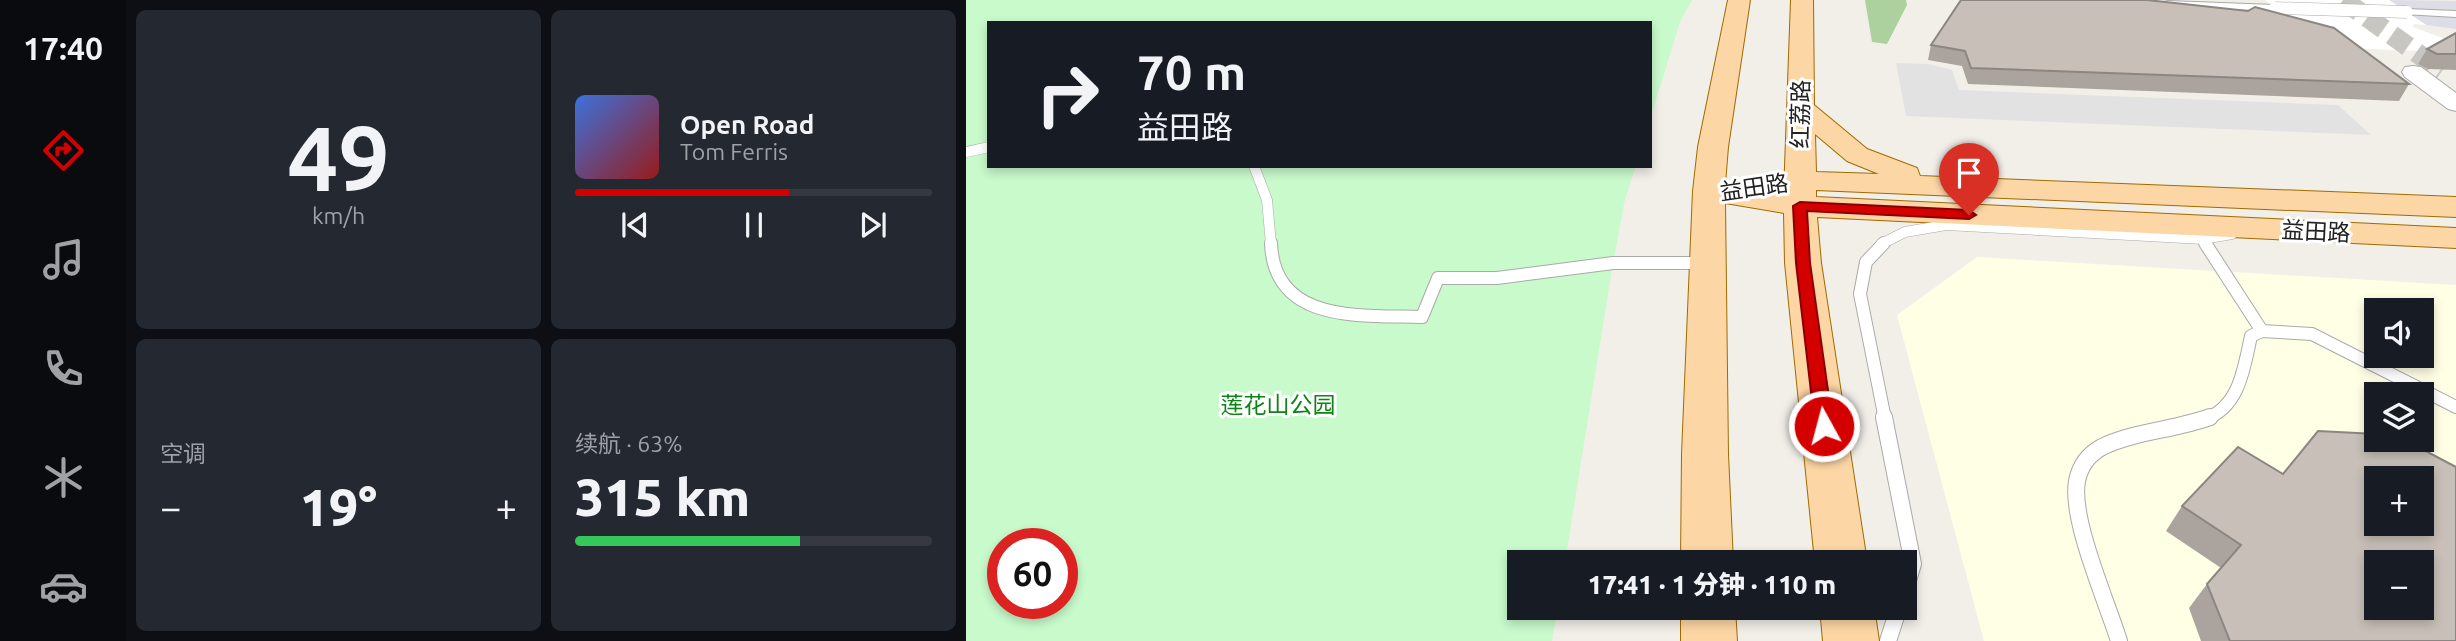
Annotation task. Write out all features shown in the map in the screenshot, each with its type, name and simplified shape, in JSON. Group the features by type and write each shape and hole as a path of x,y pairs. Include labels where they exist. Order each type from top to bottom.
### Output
{"main road":[{"path":"1707,550 1705,454 1709,191 1713,147 1739,0"},
{"name":"红荔路","path":"1801,0 1800,193 1803,263 1839,550"},
{"path":"1801,108 1857,155 1890,169 1955,185"},
{"name":"益田路","path":"1800,193 1955,185 2456,207"},
{"name":"益田路","path":"1709,191 1800,193 2262,228 2456,238"},
{"path":"1708,620 1709,641"},
{"path":"1849,620 1851,641"}],"street":[{"path":"2168,5 2456,14"},
{"path":"2413,72 2456,104"}],"lane":[{"path":"966,152 987,147"},
{"path":"1255,168 1267,190 1274,271 1282,286 1297,300 1317,308 1353,314 1422,317 1438,278 1497,278 1613,263 1709,263"},
{"path":"1910,550 1860,294 1864,265 1871,254 1889,239 1903,233 1947,226 2203,239 2262,228"},
{"path":"2203,239 2262,331"},
{"path":"2119,641 2078,505 2077,480 2084,458 2104,445 2208,417 2224,408 2234,395 2251,336 2262,331 2312,334 2456,407"},
{"path":"1888,641 1895,620"}],"shaded area":[{"path":"2389,0 2456,1 2456,29 2426,25"},
{"path":"1896,63 1928,64 1952,70 1959,90 2338,105 2371,135 1906,116"},
{"path":"1977,257 2456,285 2456,641 1984,641 1897,315"}],"green space":[{"name":"莲花山公园","path":"966,0 1692,0 1680,22 1652,113 1652,21 987,21 987,168 1635,168 1625,199 1613,263 1567,550 1507,550 1507,620 1556,620 1552,641 966,641"},
{"path":"1865,0 1906,0 1907,5 1887,44 1872,42"}],"pier":[{"path":"2265,0 2389,0 2426,25 2414,24 2413,27 2456,43 2442,52 2347,48 2290,21"}],"building":[{"path":"1961,0 2147,0 2248,11 2255,7 2334,28 2409,84 1971,68 1965,51 1931,45"},
{"path":"2456,33 2456,54 2437,54 2427,49"},
{"path":"2318,431 2364,433 2364,452 2428,452 2456,467 2456,641 2230,641 2207,584 2241,545 2182,506 2238,447 2283,474"}],"tunnel":[{"path":"2343,0 2442,71"}],"route":[{"path":"1824,426 1803,263 1800,206 1969,215"}]}
